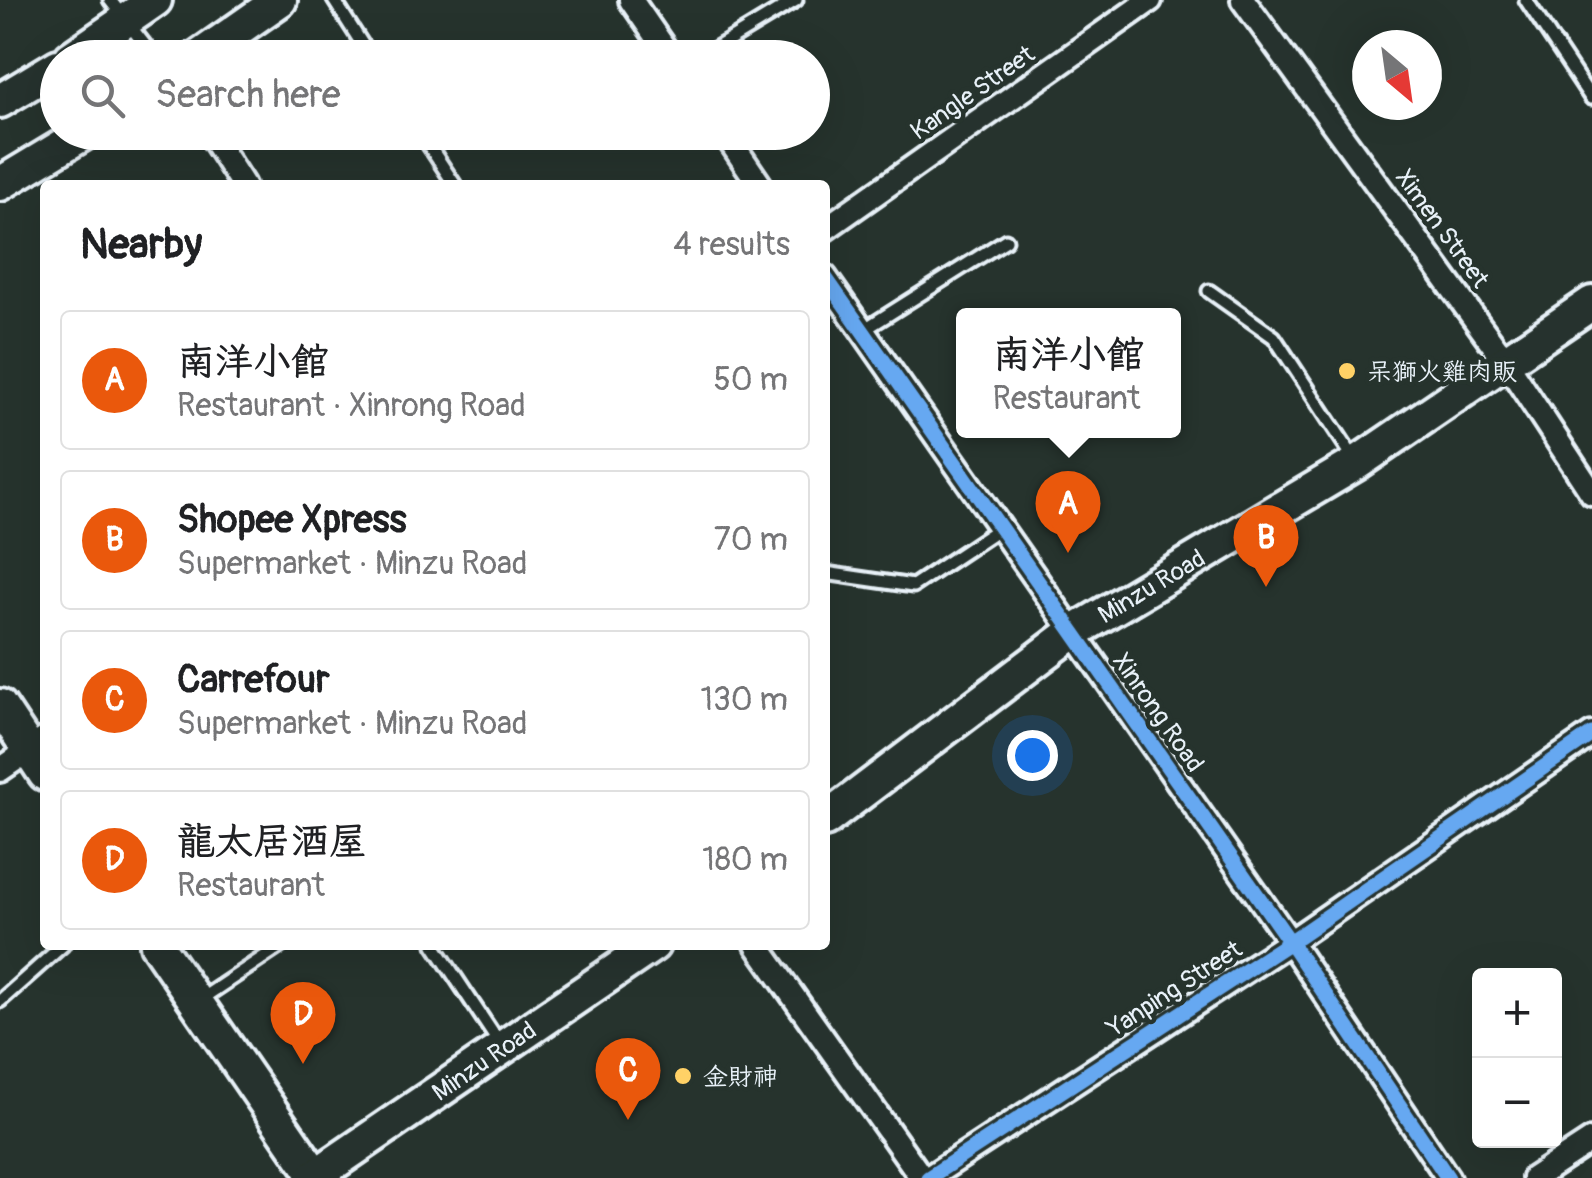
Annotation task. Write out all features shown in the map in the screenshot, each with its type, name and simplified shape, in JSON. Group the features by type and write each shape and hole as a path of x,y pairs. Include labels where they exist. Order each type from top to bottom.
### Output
{"main road":[{"path":"89,40 118,10 155,0"},
{"path":"223,40 280,0"},
{"path":"0,101 40,77"},
{"path":"0,184 56,150"},
{"name":"Minzu Road","path":"830,816 1072,632 1357,464 1592,303"},
{"path":"0,706 40,754"},
{"path":"160,950 315,1177"},
{"name":"Minzu Road","path":"315,1177 646,950"}],"street":[{"path":"631,0 659,40"},
{"name":"Kangle Street","path":"830,225 1150,0"},
{"name":"Ximen Street","path":"1244,0 1506,362 1592,494"},
{"path":"220,150 240,180"},
{"path":"736,150 757,180"},
{"name":"Xinrong Road","path":"830,285 1290,942 1448,1178"},
{"name":"Yanping Street","path":"925,1178 1290,942 1592,734"},
{"path":"0,770 40,754"},
{"path":"761,950 925,1178"},
{"path":"1534,1178 1592,1140"}],"lane":[{"path":"334,0 360,40"},
{"path":"730,40 796,0"},
{"path":"1526,0 1590,98"},
{"path":"118,10 141,40"},
{"path":"432,150 451,180"},
{"path":"862,331 1006,240"},
{"path":"1209,291 1274,337 1357,464"},
{"path":"830,575 913,586 1000,528"},
{"path":"0,1001 57,950"},
{"path":"196,1002 274,950"},
{"path":"437,950 502,1048"}],"cycle path":[{"path":"830,284 1290,942 1448,1178"},
{"path":"928,1178 1290,942 1592,734"}],"place":[{"name":"呆獅火雞肉販","path":"1347,371"},
{"name":"南洋小館","path":"1068,553"},
{"name":"Shopee Xpress","path":"1266,587"},
{"name":"龍太居酒屋","path":"303,1064"},
{"name":"金財神","path":"683,1076"},
{"name":"Carrefour","path":"628,1120"}]}
